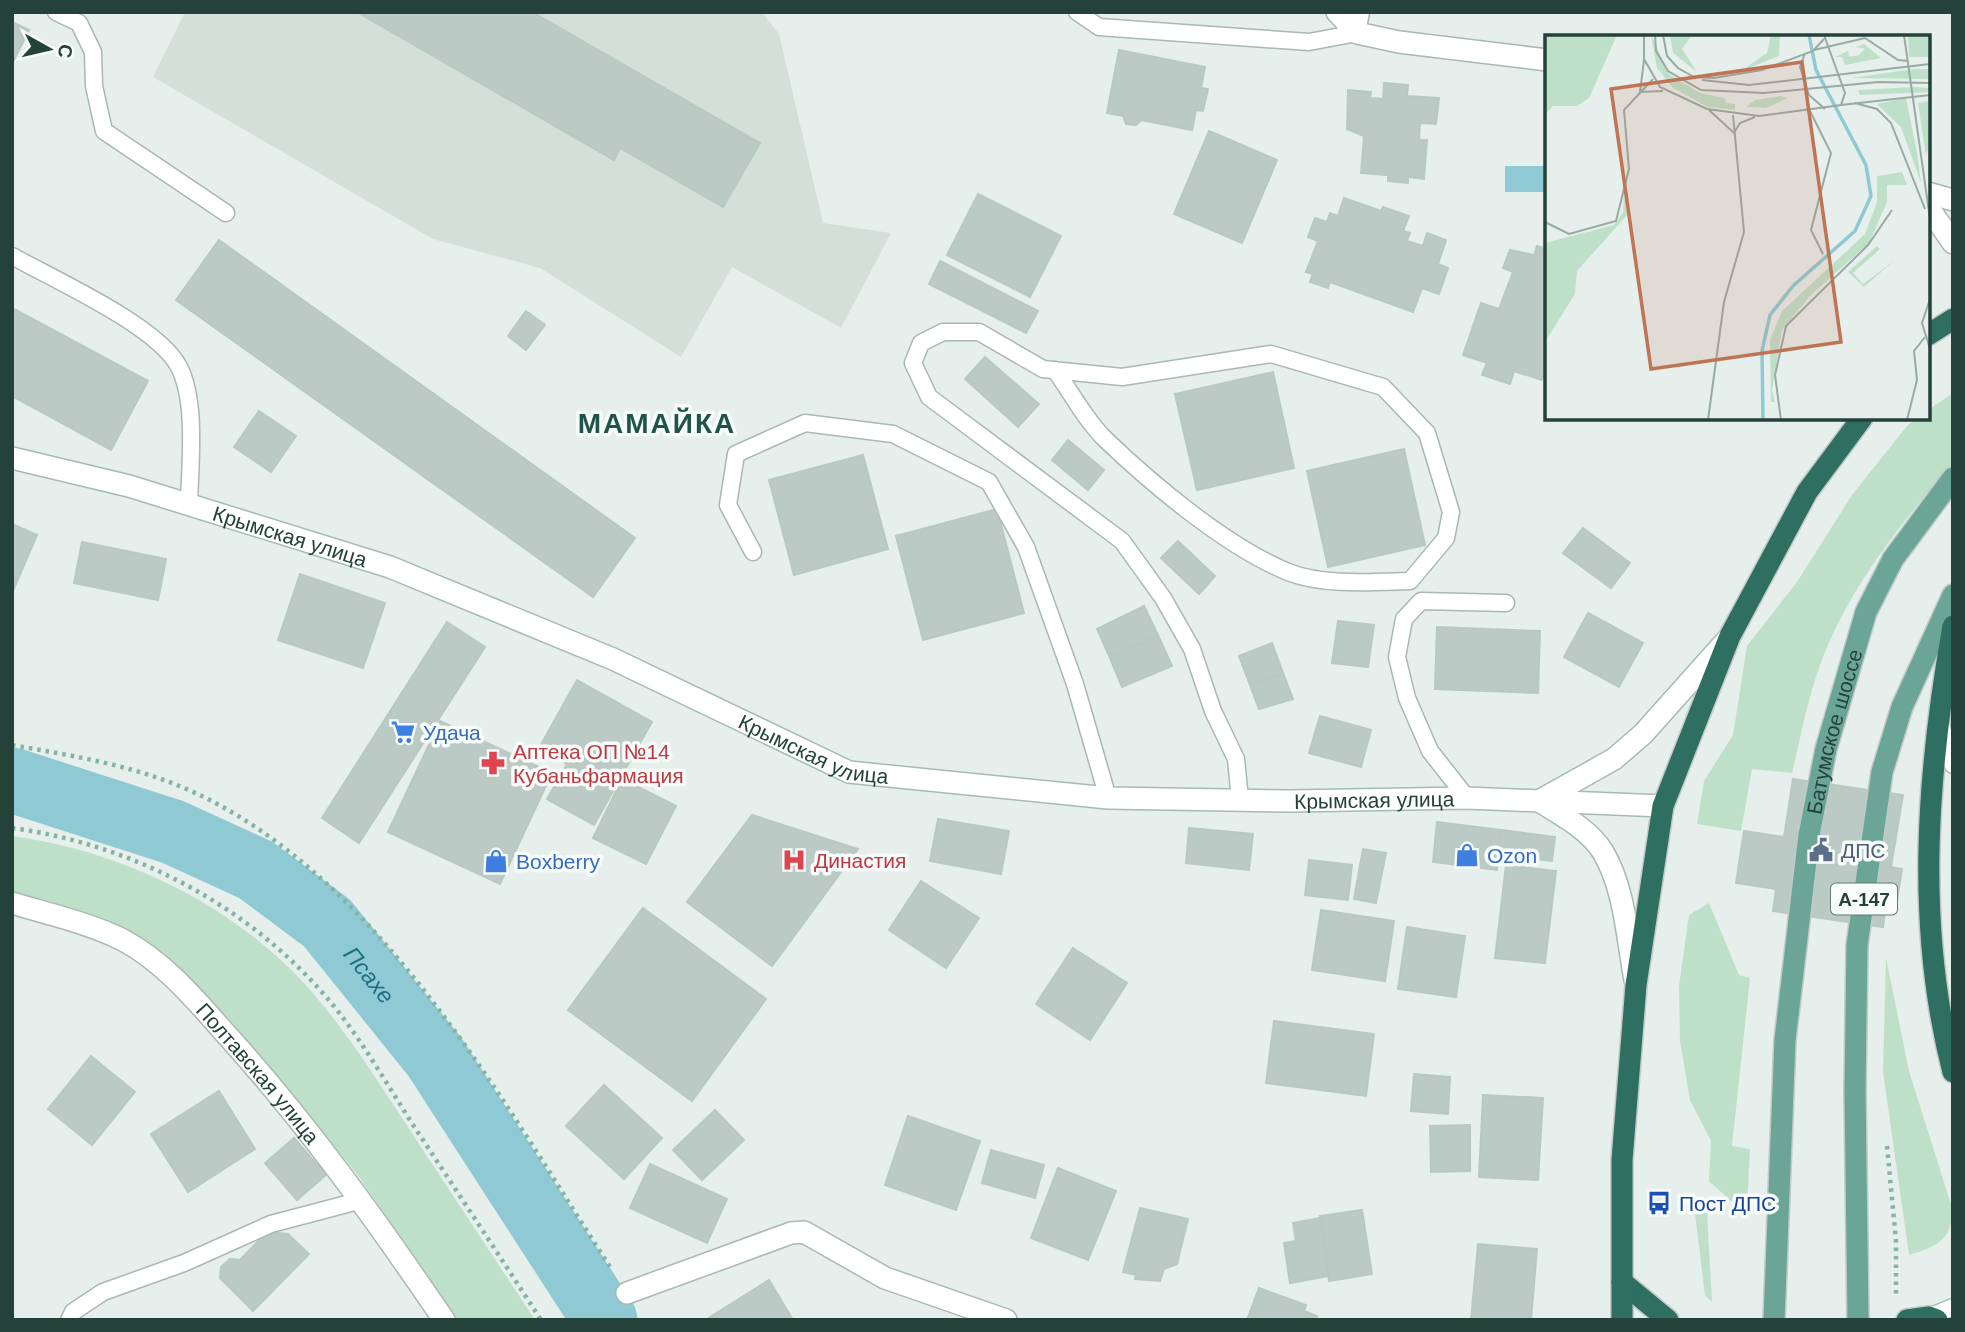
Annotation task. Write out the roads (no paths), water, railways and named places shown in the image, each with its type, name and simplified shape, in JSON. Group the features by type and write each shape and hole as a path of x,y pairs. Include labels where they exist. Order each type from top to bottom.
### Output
{"highway":[{"path":"1930,334 1953,319"},
{"path":"1622,1320 1622,1160 1636,985 1663,806 1730,636 1807,492 1861,420"},
{"name":"А-147","path":"1953,626 1938,712 1927,867 1931,947 1953,1072"},
{"path":"1622,1282 1668,1320"}],"main road":[{"name":"Батумское шоссе","path":"1774,1320 1776,1221 1786,1040 1809,835 1826,749 1866,612 1893,559 1953,478"},
{"name":"А-147","path":"1858,1320 1857,945 1882,772 1902,707 1953,595"}],"street":[{"path":"1337,12 1399,42 1545,60"},
{"path":"1930,194 1953,200"},
{"path":"1930,210 1953,243"},
{"name":"Крымская улица","path":"12,458 129,486 390,567 613,659 849,772 1108,798 1467,798 1663,806"},
{"path":"1636,985 1618,891 1602,850 1578,825 1539,801 1614,759 1643,734 1730,636"},
{"name":"Полтавская улица","path":"12,903 123,940 163,968 245,1055 362,1200 444,1320"},
{"path":"627,1293 791,1233 804,1232 885,1278 1006,1320"}],"lane":[{"path":"56,12 79,23 93,52 94,86 104,131 226,214"},
{"path":"1077,12 1100,27 1309,42 1359,23"},
{"path":"12,256 155,337 180,367 191,416 189,505"},
{"path":"1055,370 1104,438 1207,525 1242,548 1290,573 1356,583 1410,581 1446,538 1451,512 1427,433 1383,387 1271,354 1122,377 1055,370 1043,369 979,332 943,331 921,343 913,363 929,397 1122,541 1163,598 1192,649 1213,711 1236,759 1240,800"},
{"path":"753,552 728,505 736,454 805,423 892,434 989,482 1026,547 1075,684 1108,798"},
{"path":"1467,798 1430,751 1407,698 1397,657 1405,619 1421,601 1506,603"},
{"path":"1938,712 1953,765"},
{"path":"69,1320 73,1312 103,1292 184,1263 271,1224 362,1200"},
{"path":"1917,1316 1953,1307"}],"water":[{"path":"1505,166 1545,166 1545,192 1505,192"}],"waterway":[{"name":"Псахе","path":"12,780 173,832 256,870 327,923 435,1057 605,1320"}],"place":[{"name":"Удача","path":"403,732"},
{"name":"Аптека ОП №14 Кубаньфармация","path":"493,763"},
{"name":"ДПС","path":"1821,850"},
{"name":"Ozon","path":"1467,855"},
{"name":"Династия","path":"794,860"},
{"name":"Boxberry","path":"496,861"},
{"name":"Пост ДПС","path":"1659,1203"}],"district":[{"name":"МАМАЙКА","path":"657,423"}]}
